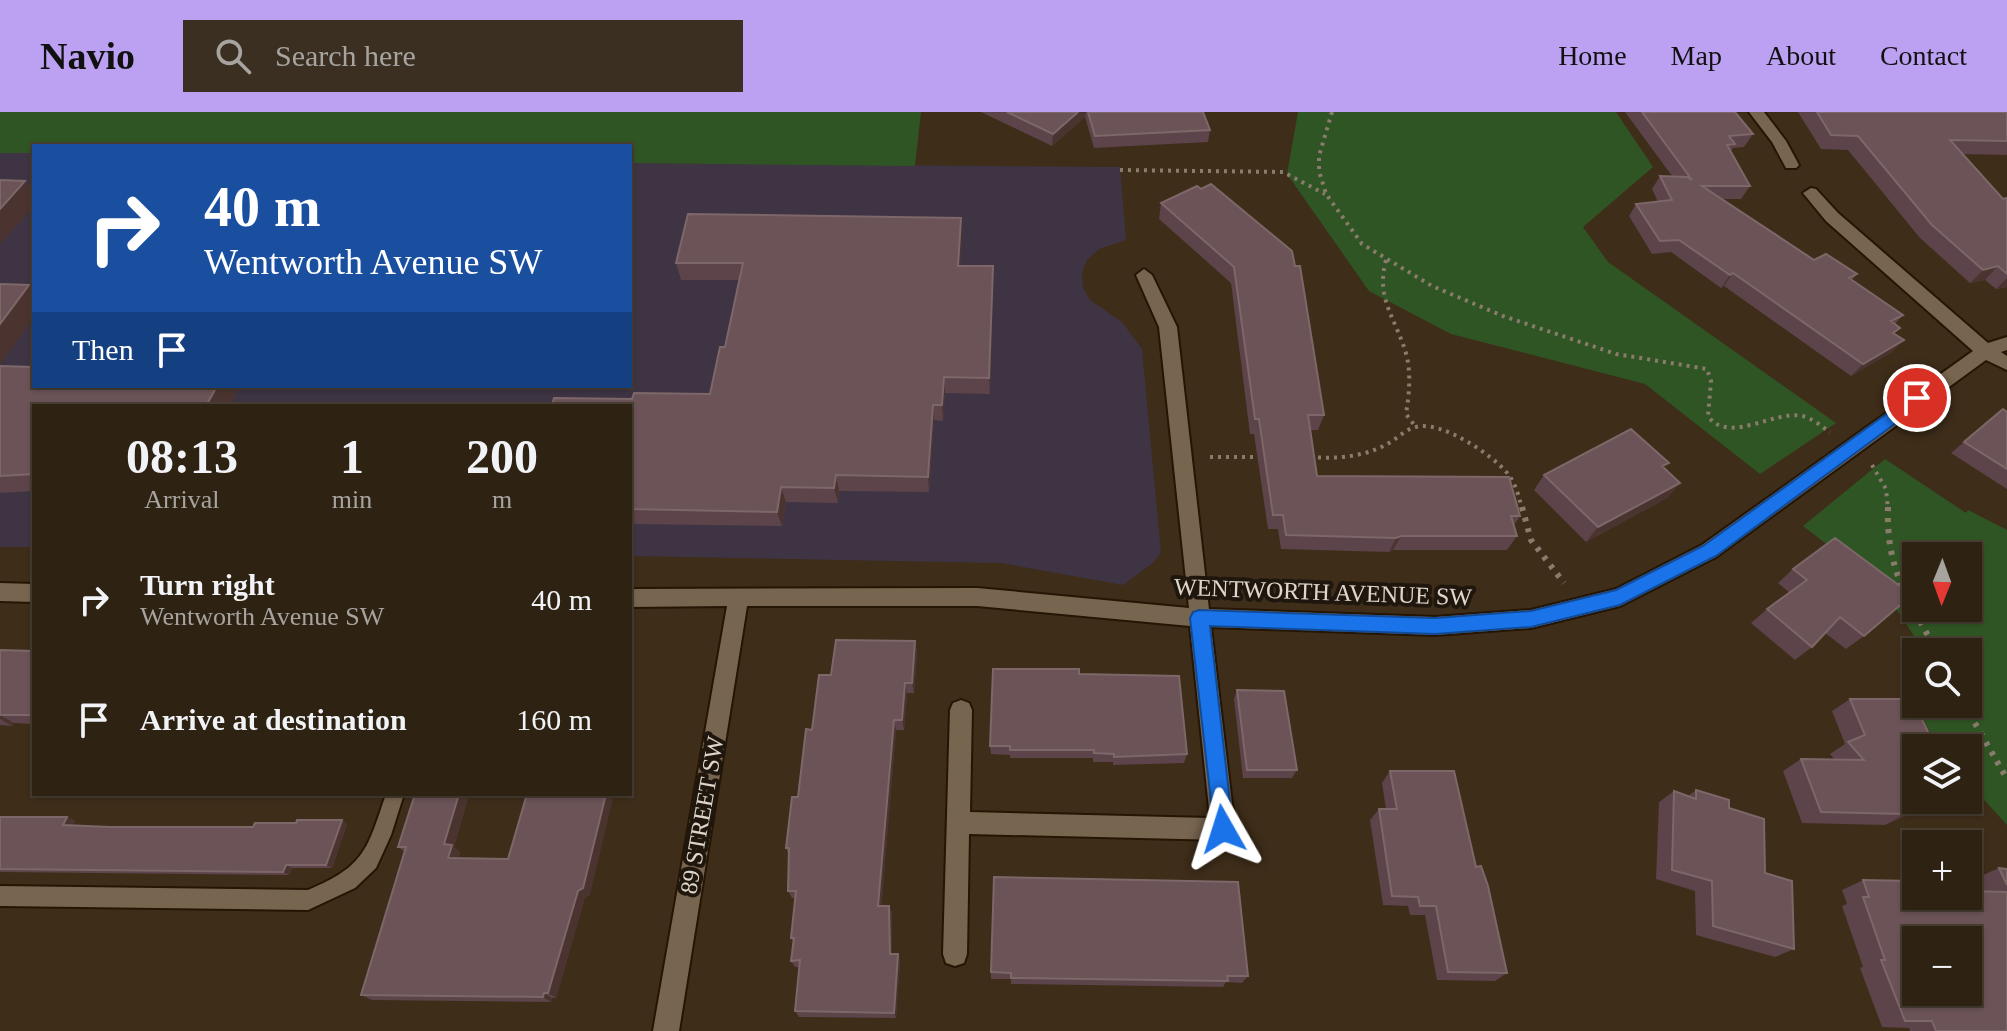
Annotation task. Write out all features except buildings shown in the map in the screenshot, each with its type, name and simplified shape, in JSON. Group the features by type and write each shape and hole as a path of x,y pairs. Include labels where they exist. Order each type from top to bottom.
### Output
{"street":[{"path":"1756,112 1779,141 1791,165"},
{"path":"1811,193 1832,217 1985,351 2007,364"},
{"path":"958,823 1223,829 1168,327 1144,275"},
{"name":"WENTWORTH AVENUE SW","path":"632,598 977,597 1199,618 1435,626 1531,619 1620,597 1709,551 1985,351 2007,343"},
{"path":"0,592 32,593"},
{"name":"89 STREET SW","path":"666,1031 738,599"},
{"path":"955,954 961,710"}],"lane":[{"path":"0,896 308,900 346,885 371,864 394,796"}],"path":[{"path":"1332,112 1319,163 1326,194 1353,234 1386,260 1467,302 1599,349 1629,357 1707,369 1711,377 1708,416 1715,423 1740,425 1799,415 1850,446 1871,464 1890,497 1887,531 1890,553 1930,638"},
{"path":"1120,170 1283,172 1326,194"},
{"path":"1386,260 1380,277 1386,295 1384,301 1404,340 1411,380 1406,414 1415,426"},
{"path":"1296,456 1346,457 1366,453 1415,426 1424,425 1446,432 1482,451 1509,474 1519,495 1528,535 1581,607"},
{"path":"1182,457 1270,457"},
{"path":"1972,718 2007,779"}],"shaded area":[{"path":"0,153 32,153 32,388 632,388 632,163 1120,167 1126,240 1099,249 1087,260 1082,272 1083,288 1090,300 1122,322 1142,349 1161,553 1153,563 1123,585 1001,563 632,556 632,404 32,404 32,547 0,547"}],"green space":[{"path":"0,112 921,112 915,166 632,163 632,144 32,144 32,153 0,153"},
{"path":"1298,112 1616,112 1653,167 1583,227 1608,262 1836,423 1760,474 1645,384 1451,334 1369,291 1287,174"},
{"path":"1885,459 1966,513 1968,510 2007,530 2007,825 1982,797 1982,734 1931,734 1923,718 1982,718 1982,638 1914,638 1905,622 1982,622 1982,542 1902,542 1902,618 1882,587 1803,526"}],"route":[{"path":"1223,829 1199,618 1435,626 1531,619 1620,597 1709,551 1917,398"}]}
